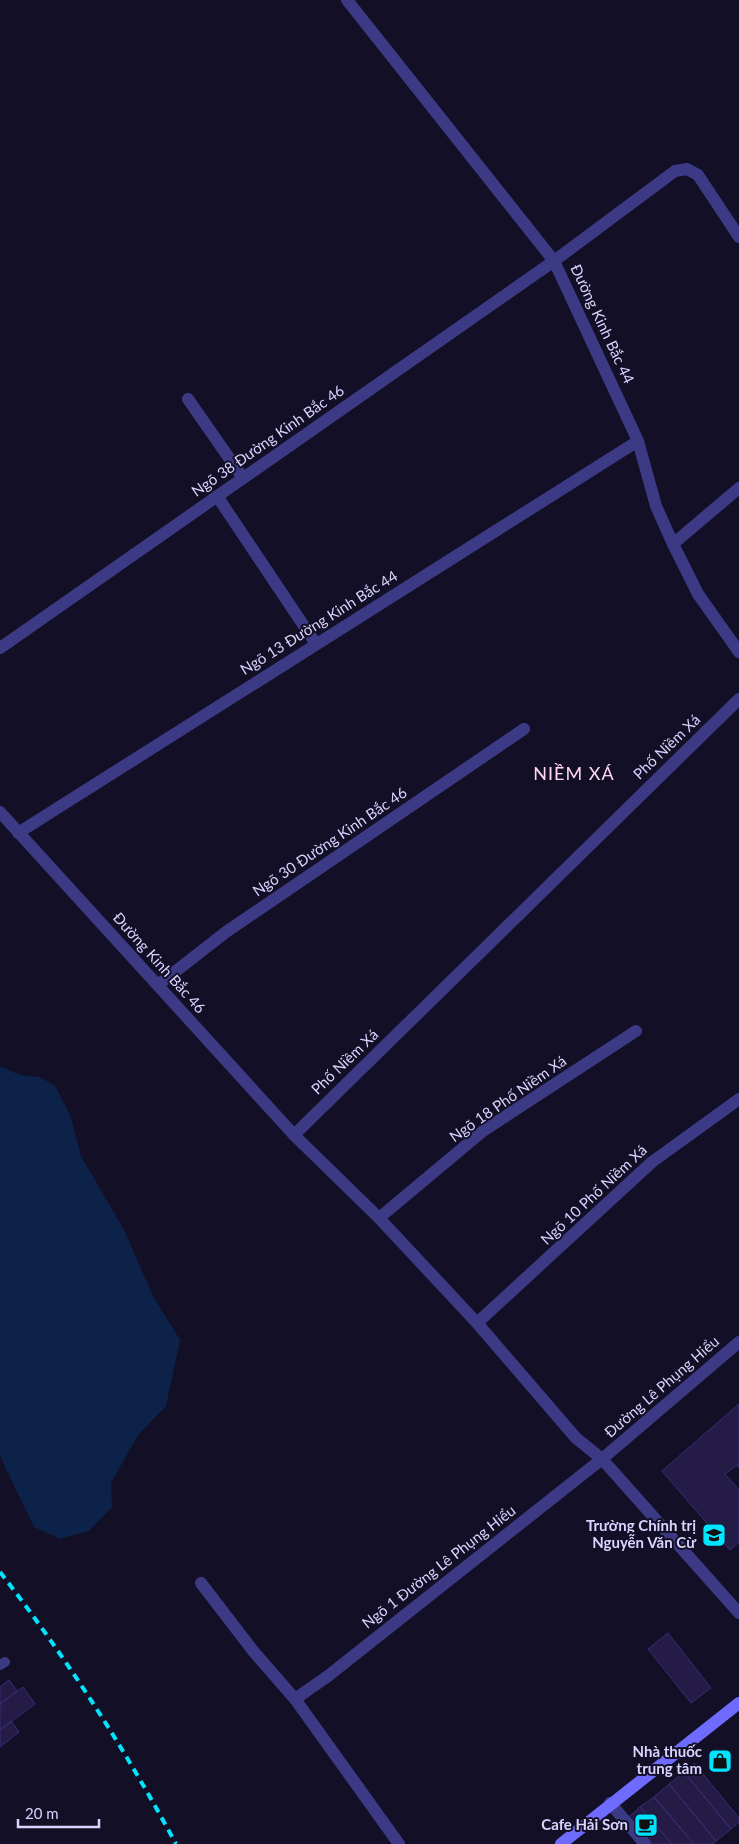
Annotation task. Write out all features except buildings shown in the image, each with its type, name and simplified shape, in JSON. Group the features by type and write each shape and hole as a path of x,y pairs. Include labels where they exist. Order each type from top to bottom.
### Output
{"main road":[{"path":"561,1844 610,1803 738,1707"}],"street":[{"name":"Đường Kinh Bắc 44","path":"347,0 554,261 638,441 656,506 673,544 698,594 739,652"},
{"name":"Ngõ 38 Đường Kinh Bắc 46","path":"0,648 554,261 675,171 687,169 698,175 739,237"},
{"path":"188,399 243,478"},
{"name":"Ngõ 13 Đường Kinh Bắc 44","path":"18,832 638,441"},
{"path":"673,544 739,488"},
{"path":"217,496 316,644"},
{"name":"Phố Niềm Xá","path":"294,1135 739,699"},
{"name":"Ngõ 30 Đường Kinh Bắc 46","path":"158,985 226,932 524,730"},
{"name":"Đường Kinh Bắc 46","path":"0,812 294,1135"},
{"name":"Ngõ 18 Phố Niềm Xá","path":"379,1218 483,1132 636,1031"},
{"name":"Ngõ 10 Phố Niềm Xá","path":"477,1323 652,1162 739,1099"},
{"path":"294,1135 379,1218 477,1323 576,1438 602,1459"},
{"name":"Đường Lê Phụng Hiểu","path":"739,1342 602,1459 739,1613"},
{"name":"Ngõ 1 Đường Lê Phụng Hiểu","path":"296,1699 328,1676 602,1459"},
{"path":"201,1583 249,1646 296,1699 399,1844"},
{"path":"610,1803 645,1844"}],"water":[{"path":"0,1066 20,1075 40,1077 55,1086 71,1117 81,1156 124,1230 153,1296 180,1340 166,1406 138,1435 111,1483 112,1507 89,1531 60,1539 34,1527 0,1456"}],"railway":[{"path":"0,1572 94,1704 176,1844"}],"place":[{"name":"Trường Chính trị Nguyễn Văn Cừ","path":"714,1535"},
{"name":"Nhà thuốc trung tâm","path":"720,1761"},
{"name":"Cafe Hải Sơn","path":"646,1825"}],"district":[{"name":"NIỀM XÁ","path":"574,774"}]}
